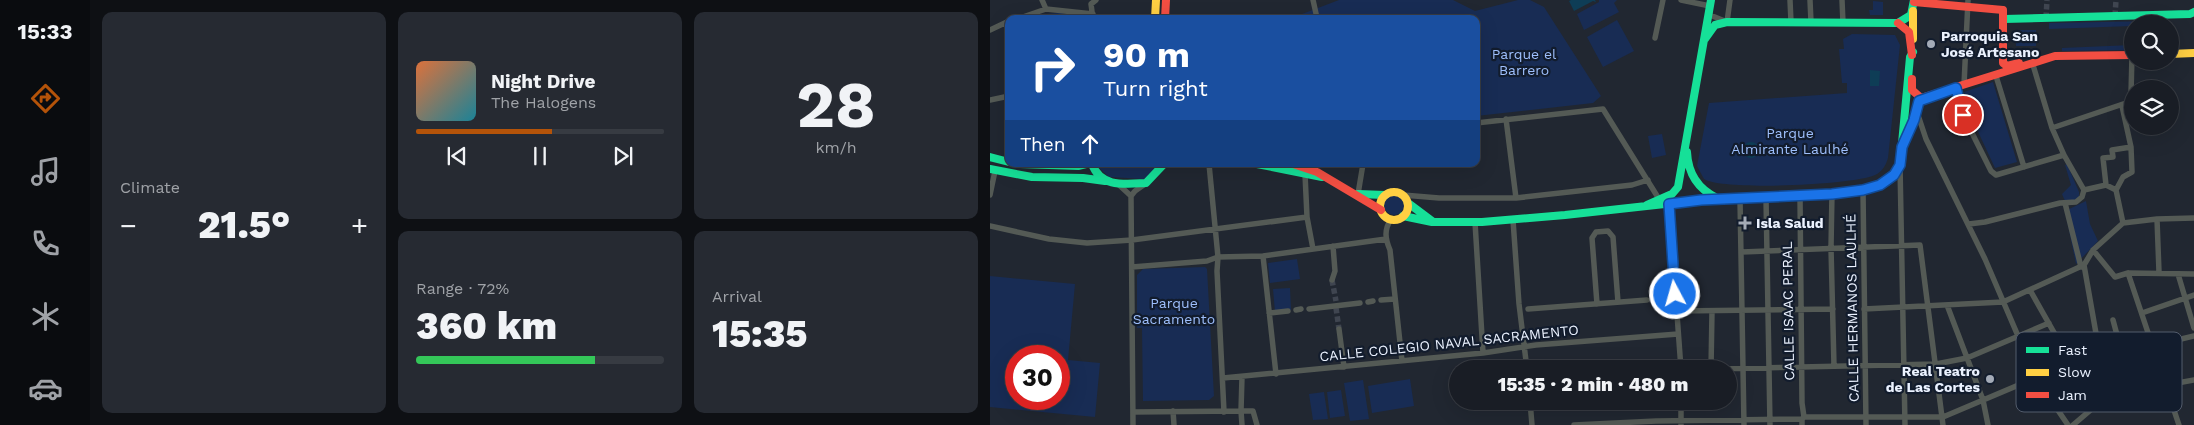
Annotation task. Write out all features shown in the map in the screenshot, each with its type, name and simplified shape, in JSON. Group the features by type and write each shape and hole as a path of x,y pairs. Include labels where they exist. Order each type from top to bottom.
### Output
{"street":[{"path":"1042,0 1046,9"},
{"path":"1155,15 1156,0"},
{"path":"1165,15 1166,0"},
{"path":"1313,0 1316,15"},
{"path":"1655,38 1663,0"},
{"path":"1681,0 1710,4"},
{"path":"1726,22 1730,0"},
{"path":"1790,0 1791,22"},
{"path":"1810,0 1811,22"},
{"path":"1842,0 1843,22"},
{"path":"1093,15 1094,2"},
{"path":"1914,4 1967,3 2003,10 2002,60 1998,75 2024,167"},
{"path":"1967,3 1961,83 1963,115 1991,171 1996,174 2064,155"},
{"path":"1710,4 1710,15 1712,18 1726,22"},
{"path":"1647,205 1677,190 1710,4"},
{"path":"1704,39 1715,25 1726,22 1898,23 1907,19 1914,4"},
{"path":"1912,43 1914,38 1914,4"},
{"path":"1029,15 1046,9 1086,15"},
{"path":"2004,19 2190,14 2194,12"},
{"path":"990,30 1005,23"},
{"path":"1898,23 1909,32 1912,43 1912,86 1914,93 1922,98"},
{"path":"1905,425 1900,165 1912,52"},
{"path":"2179,54 2194,53"},
{"path":"1902,147 1918,103 1922,98 1961,83 1998,75 2055,56 2124,55"},
{"path":"2002,60 2007,66 2018,63"},
{"path":"2033,64 2052,128 2064,155 2084,190"},
{"path":"2052,128 2122,106 2129,102 2131,98 2132,70"},
{"path":"990,100 1005,97"},
{"path":"2122,106 2131,147 2132,172 2123,177 2116,190 2123,223"},
{"path":"1480,122 1603,109 1659,199"},
{"path":"1915,114 1920,118 1925,133 1969,224 2016,332"},
{"path":"1506,119 1516,198"},
{"path":"1907,133 1911,129 1917,128 1925,133"},
{"path":"1687,140 1687,159 1696,182 1705,192 1724,200"},
{"path":"2106,185 2103,158 2113,157 2112,150 2131,147"},
{"path":"990,157 1005,161"},
{"path":"1390,219 1403,216 1426,223 1432,221 1475,222 1513,220 1701,200 1740,200 1832,194 1863,190 1887,182 1900,165"},
{"path":"1093,167 1095,173 1105,181"},
{"path":"1157,172 1159,167"},
{"path":"1133,425 1131,196 1135,190 1146,183 1161,167"},
{"path":"1209,167 1217,229 1217,271 1224,412"},
{"path":"1271,167 1322,177"},
{"path":"1302,167 1316,172 1322,177 1358,194 1381,210 1390,219"},
{"path":"1358,194 1362,167"},
{"path":"990,195 993,170 1032,177 1083,178 1118,184 1146,183"},
{"path":"1305,174 1307,217 1313,249"},
{"path":"1358,194 1385,195 1396,192 1403,195 1439,198 1516,198 1632,185 1648,180"},
{"path":"1118,184 1125,188 1131,196"},
{"path":"2084,190 2106,185 2116,190"},
{"name":"CALLE HERMANOS LAULHÉ","path":"1863,190 1864,308 1867,366 1866,425"},
{"path":"1969,224 2080,200 2084,190"},
{"path":"1832,194 1831,248 1834,366"},
{"path":"1381,210 1381,202 1385,195"},
{"path":"1403,195 1408,203 1419,212 1429,216 1432,221"},
{"name":"CALLE ISAAC PERAL","path":"1800,196 1802,421"},
{"path":"1766,198 1770,422"},
{"path":"1740,200 1744,423"},
{"path":"1403,216 1407,210 1408,203"},
{"path":"2066,203 2082,266 2095,332"},
{"path":"1669,204 1680,360"},
{"path":"990,226 1075,242 1132,240 1307,217"},
{"path":"1864,308 1928,307 2003,302 2082,266 2093,250 2123,223 2157,219 2194,218"},
{"path":"1390,219 1386,230 1386,239 1390,250 1402,361"},
{"path":"2157,219 2159,272"},
{"path":"1513,220 1526,360"},
{"path":"1475,222 1483,353"},
{"path":"1597,304 1592,238 1596,232 1608,231 1613,237 1618,302"},
{"path":"1132,267 1207,261 1218,257 1263,256 1386,239"},
{"path":"1742,252 1920,245 1943,425"},
{"path":"1332,246 1335,270 1333,279"},
{"path":"2093,250 2115,277 2128,273 2194,274"},
{"path":"1263,256 1276,374"},
{"path":"2128,273 2148,332"},
{"path":"2178,274 2194,328"},
{"path":"2030,290 2053,332"},
{"path":"2142,313 2194,295"},
{"path":"1381,300 1395,300"},
{"path":"1528,308 1647,300"},
{"path":"1309,309 1360,302"},
{"path":"1947,305 1984,400 1988,425"},
{"path":"1677,311 1833,308"},
{"path":"1270,313 1288,311"},
{"path":"1711,360 1712,311"},
{"path":"2113,320 2116,332"},
{"path":"2027,332 2048,323"},
{"path":"1339,330 1344,367"},
{"name":"CALLE COLEGIO NAVAL SACRAMENTO","path":"1223,378 1483,353 1536,345 1678,334"},
{"path":"1737,368 1936,364 1967,358 2016,337"},
{"path":"1242,377 1242,425"},
{"path":"1574,425 1744,423 1943,417 2016,386"},
{"path":"1531,410 1532,425"},
{"path":"1680,423 1681,410"},
{"path":"1133,412 1254,411 1257,425"},
{"path":"1173,412 1174,425"},
{"path":"2059,412 2068,425"},
{"path":"2073,425 2087,412"},
{"path":"2174,412 2179,425"}],"green space":[{"name":"Parque el Barrero","path":"1339,0 1453,0 1475,11 1518,0 1530,0 1544,7 1601,96 1593,103 1480,116 1480,15 1300,15"},
{"path":"1599,0 1617,0 1614,3 1619,12 1584,30 1577,14 1599,2"},
{"path":"1873,1 1883,2 1883,15 1870,15 1869,10 1873,10"},
{"path":"1060,13 1075,15 1042,15"},
{"path":"1617,20 1634,51 1603,67 1587,37"},
{"path":"2124,22 2124,26 2049,29 2049,23"},
{"path":"2015,30 2036,30 2036,46 2016,46"},
{"name":"Parque Almirante Laulhé","path":"1852,34 1895,35 1900,45 1888,158 1882,170 1875,175 1862,179 1816,184 1735,185 1716,183 1704,179 1697,166 1709,103 1847,93 1847,83 1842,83 1839,49 1844,49 1843,39"},
{"path":"2124,45 2124,50 2062,51 2062,48"},
{"path":"1993,82 2017,162 1995,168 1974,123 1964,92"},
{"path":"1662,134 1666,155 1652,158 1648,136"},
{"path":"2067,164 2079,192 2079,198 2075,201 2065,201 2062,194 2071,185 2065,165"},
{"path":"1100,167 1156,167 1155,172 1144,179 1109,177"},
{"path":"1394,195 1401,198 1404,205 1401,212 1394,215 1387,212 1384,205 1387,198"},
{"path":"2086,201 2090,224 2098,241 2076,264 2065,211"},
{"path":"1297,259 1300,279 1270,283 1268,263"},
{"name":"Parque Sacramento","path":"1205,267 1207,269 1214,396 1209,400 1143,401 1142,328 1137,328 1137,275 1143,269"},
{"path":"990,276 1075,284 1069,345 1005,345 1005,408 990,407"},
{"path":"1290,288 1291,310 1275,312 1273,289"},
{"path":"1070,360 1100,363 1095,417 1022,410 1070,410"},
{"path":"1410,379 1414,406 1372,413 1368,386"},
{"path":"1363,380 1369,419 1350,421 1344,383"},
{"path":"1341,390 1345,416 1330,418 1327,392"},
{"path":"1324,392 1328,419 1313,420 1309,394"}],"shaded area":[{"path":"1595,0 1596,2 1593,1 1574,11 1569,1"},
{"path":"1870,70 1880,71 1879,86 1870,86"},
{"path":"1751,142 1759,150 1751,158 1743,150"}],"tunnel":[{"path":"2046,18 2047,0"},
{"path":"2115,16 2116,0"},
{"path":"1332,280 1336,301"},
{"path":"1336,308 1339,329"}],"traffic: fast":[{"path":"1647,205 1672,194 1678,187 1711,0"},
{"path":"1705,39 1715,25 1727,22 1898,23 1911,15 1914,0"},
{"path":"2004,19 2190,14 2194,12"},
{"path":"1403,216 1432,222 1482,222 1701,200 1800,196 1863,190 1887,182 1900,165 1910,57 1913,52"},
{"path":"1905,140 1921,98"},
{"path":"1687,152 1689,167 1695,180 1704,190 1717,198"},
{"path":"990,157 1005,161"},
{"path":"1094,167 1101,177 1108,181 1122,184 1146,183 1161,167"},
{"path":"1272,167 1322,177"},
{"path":"990,169 1032,177 1083,178 1105,181"},
{"path":"1358,194 1385,195"},
{"path":"1408,203 1432,221"}],"traffic: slow":[{"path":"1155,15 1156,0"},
{"path":"1913,11 1913,39"},
{"path":"2179,54 2194,53"},
{"path":"1394,192 1404,196 1408,206 1404,216 1394,220 1384,216 1380,206 1384,196 1394,192"}],"traffic: jam":[{"path":"1165,15 1166,0"},
{"path":"1914,2 2003,10 2003,63 2007,66 2019,63"},
{"path":"1898,23 1909,32 1912,55"},
{"path":"1921,98 2055,56 2124,55"},
{"path":"1912,79 1912,90 1921,98"},
{"path":"1302,167 1317,172 1381,210"}],"place":[{"name":"Parroquia San José Artesano","path":"1931,44"},
{"name":"Isla Salud","path":"1745,223"},
{"name":"Real Teatro de Las Cortes","path":"1990,379"}],"route":[{"path":"1675,294 1669,204 1701,200 1740,200 1832,194 1874,188 1887,182 1898,170 1902,147 1914,120 1918,103 1922,98 1956,88 1963,115"}]}
